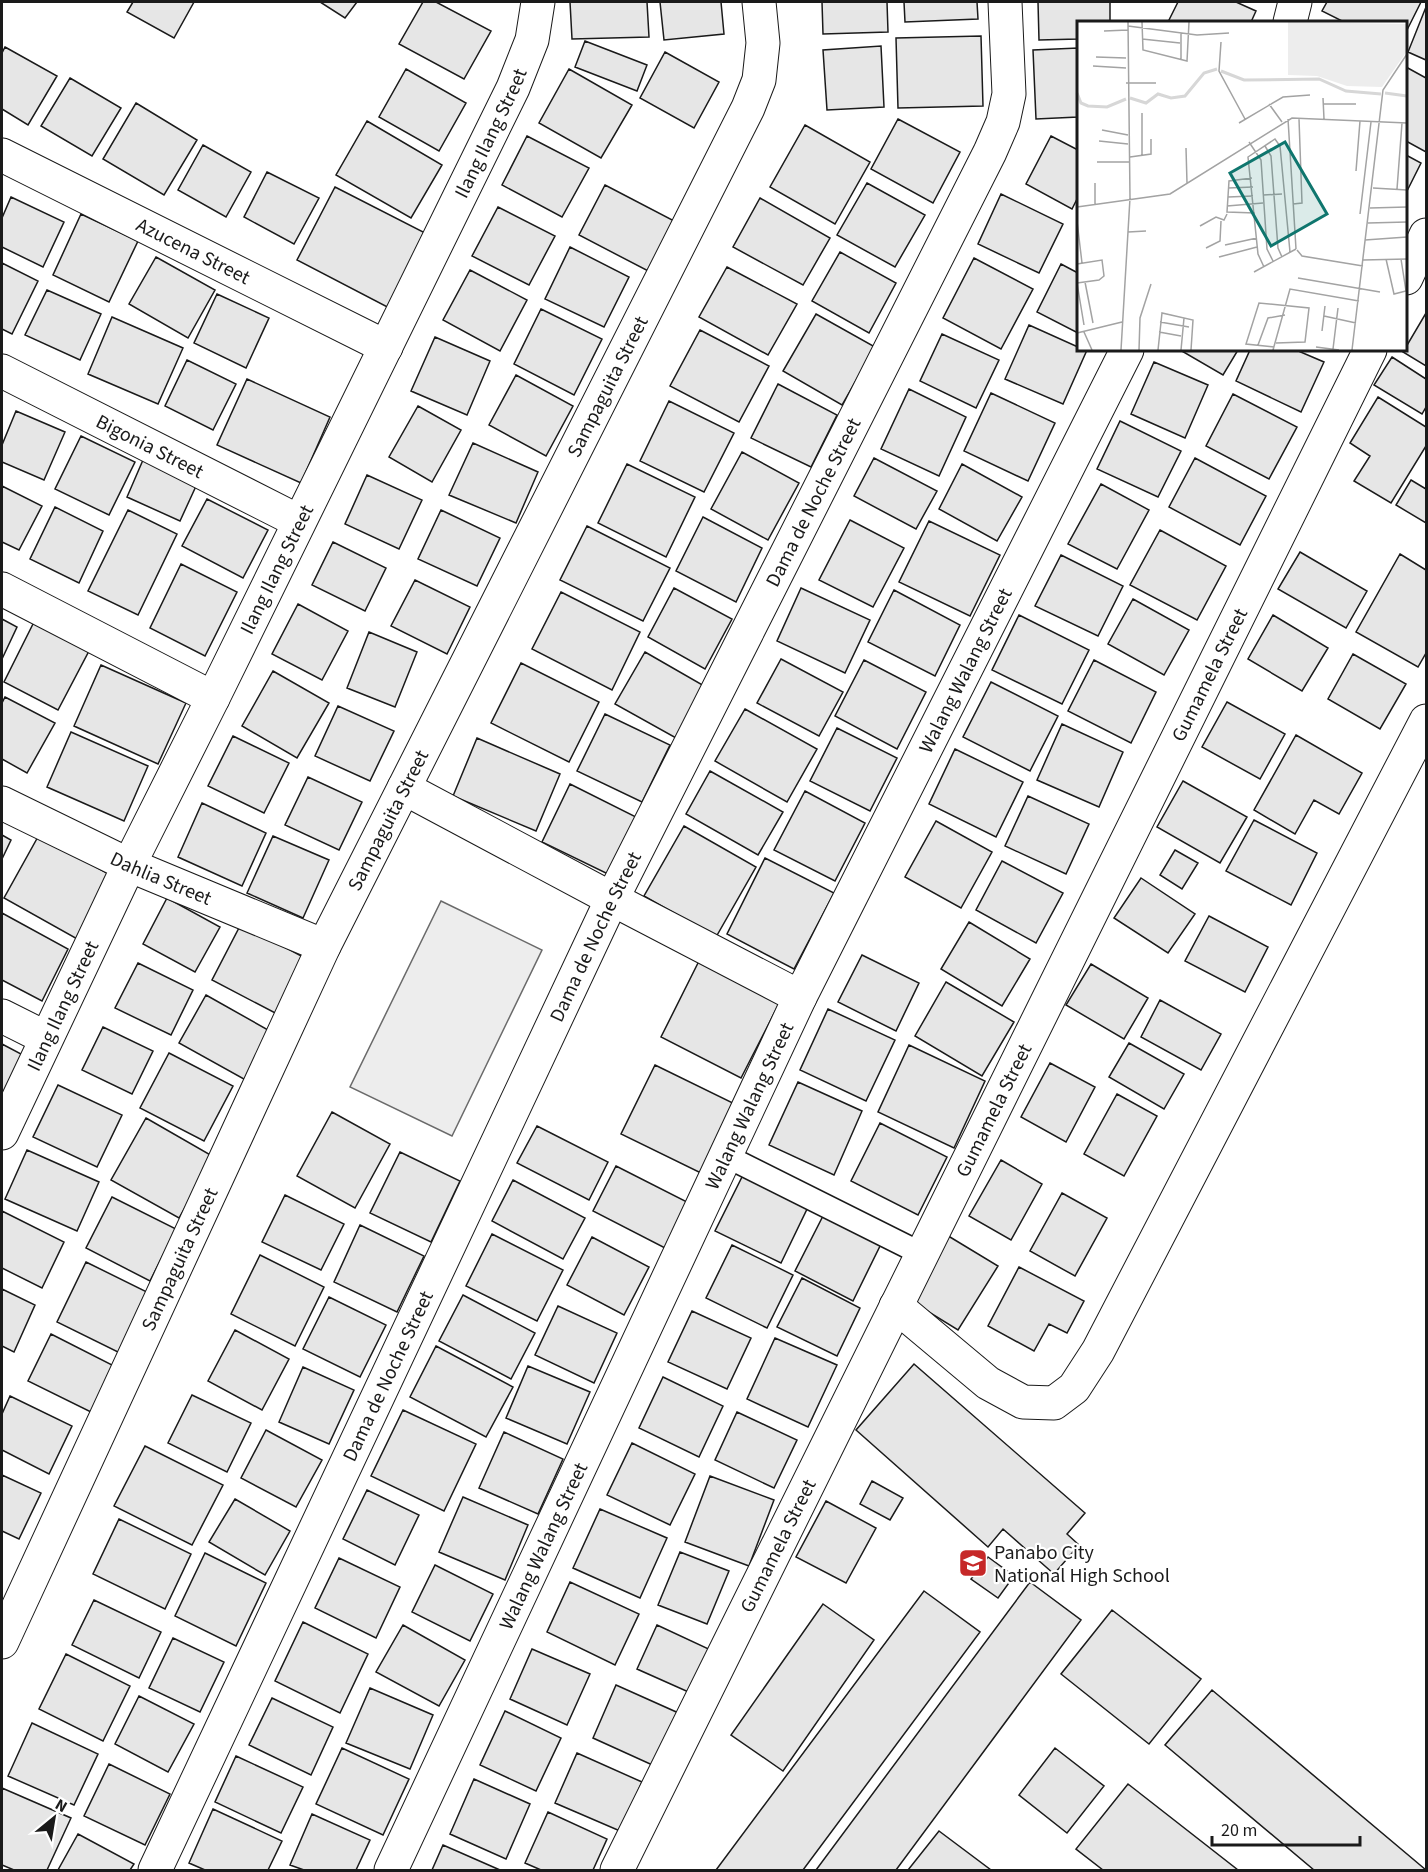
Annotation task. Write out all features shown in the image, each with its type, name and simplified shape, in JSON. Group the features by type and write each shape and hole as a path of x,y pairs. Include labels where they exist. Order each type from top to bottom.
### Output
{"street":[{"name":"Ilang Ilang Street","path":"2,1133 129,865 513,88 532,40 538,2"},
{"name":"Sampaguita Street","path":"2,1642 324,946 748,108 759,80 762,52 759,2"},
{"name":"Dama de Noche Street","path":"155,1870 612,899 990,152 1003,122 1009,94 1005,2"},
{"path":"1290,21 1295,2"},
{"name":"Azucena Street","path":"2,155 386,347"},
{"path":"1407,276 1426,235"},
{"name":"Walang Walang Street","path":"391,1870 800,996 1126,351"},
{"name":"Gumamela Street","path":"617,1870 1370,351"},
{"name":"Bigonia Street","path":"2,370 298,521"},
{"path":"2,590 213,698"},
{"path":"896,1306 988,1383 1023,1402 1054,1403 1074,1388 1098,1351 1426,721"},
{"path":"404,788 800,996"},
{"name":"Dahlia Street","path":"2,803 129,865 324,946"},
{"path":"2,1016 46,1038"}],"lane":[{"path":"726,1156 922,1254"}],"shaded area":[{"path":"441,901 542,950 452,1136 350,1087"}],"building":[{"path":"133,2 194,2 174,38 127,12"},
{"path":"320,2 357,2 345,18"},
{"path":"423,2 436,2 491,31 464,79 399,44"},
{"path":"570,2 647,2 649,37 572,39"},
{"path":"660,2 721,2 724,34 664,40"},
{"path":"822,2 887,2 888,32 823,34"},
{"path":"904,2 977,2 978,19 905,22"},
{"path":"1038,2 1110,2 1110,21 1077,21 1077,39 1039,40"},
{"path":"1178,2 1236,2 1256,11 1251,21 1168,21"},
{"path":"1327,2 1421,2 1407,30 1407,21 1342,21 1322,11"},
{"path":"1426,7 1426,60 1408,52"},
{"path":"981,36 983,106 898,108 896,38"},
{"path":"585,41 647,65 637,91 575,67"},
{"path":"881,46 884,107 827,110 823,50"},
{"path":"5,47 57,76 28,125 2,109 2,53"},
{"path":"1077,48 1077,117 1036,119 1033,50"},
{"path":"665,52 719,82 694,128 640,98"},
{"path":"1407,68 1426,78 1426,152 1407,142"},
{"path":"406,69 466,103 439,151 379,117"},
{"path":"569,69 632,105 601,158 539,123"},
{"path":"70,78 121,108 92,156 41,126"},
{"path":"136,103 197,140 164,195 103,159"},
{"path":"898,119 960,152 933,203 871,169"},
{"path":"367,121 442,165 411,218 336,175"},
{"path":"805,125 870,162 835,224 770,187"},
{"path":"527,136 589,168 562,217 502,185"},
{"path":"1051,136 1077,149 1077,199 1072,209 1026,184"},
{"path":"203,145 251,172 226,217 178,190"},
{"path":"1407,156 1421,163 1407,191"},
{"path":"267,172 319,198 294,244 244,217"},
{"path":"867,183 925,215 895,267 837,235"},
{"path":"605,185 680,224 654,274 579,235"},
{"path":"335,187 433,237 395,311 297,260"},
{"path":"1001,194 1063,224 1039,273 978,244"},
{"path":"11,197 64,222 43,267 2,247 2,218"},
{"path":"760,198 830,238 803,285 733,247"},
{"path":"498,207 555,236 529,285 472,256"},
{"path":"81,214 138,241 109,302 53,275"},
{"path":"570,247 629,277 604,327 545,299"},
{"path":"840,252 896,283 869,333 812,301"},
{"path":"156,257 215,290 188,338 129,304"},
{"path":"974,258 1033,289 1001,349 943,318"},
{"path":"2,263 38,281 12,334 2,329"},
{"path":"1061,264 1077,272 1077,332 1037,312"},
{"path":"727,267 797,304 768,355 699,317"},
{"path":"470,270 527,300 500,351 443,320"},
{"path":"47,290 101,314 80,360 25,335"},
{"path":"217,294 269,318 246,368 194,343"},
{"path":"541,309 602,339 574,395 514,364"},
{"path":"1426,313 1426,366 1403,352 1407,351 1407,345"},
{"path":"816,314 875,347 842,405 783,371"},
{"path":"112,317 183,348 158,404 88,374"},
{"path":"1029,325 1077,347 1077,351 1087,351 1063,404 1005,379"},
{"path":"700,330 769,366 739,422 670,386"},
{"path":"942,334 999,360 976,408 920,381"},
{"path":"435,337 490,361 467,415 411,391"},
{"path":"1182,351 1237,351 1223,375"},
{"path":"1250,351 1298,351 1324,362 1301,412 1236,381"},
{"path":"1392,357 1426,379 1426,407 1422,414 1374,385"},
{"path":"187,360 236,384 213,430 165,406"},
{"path":"1154,362 1208,385 1185,438 1131,414"},
{"path":"516,375 573,406 546,456 489,425"},
{"path":"247,379 330,417 301,483 217,445"},
{"path":"778,384 837,415 811,467 751,438"},
{"path":"909,389 966,417 939,476 881,449"},
{"path":"991,393 1055,423 1028,481 964,451"},
{"path":"1233,394 1297,427 1269,479 1206,446"},
{"path":"1378,397 1426,427 1426,446 1391,503 1354,481 1370,456 1350,443"},
{"path":"669,401 734,433 704,492 640,461"},
{"path":"418,406 461,430 432,482 389,457"},
{"path":"16,411 65,432 44,480 2,462 2,445"},
{"path":"1120,421 1181,451 1158,497 1097,469"},
{"path":"81,436 135,462 109,515 55,489"},
{"path":"473,443 538,472 516,523 449,495"},
{"path":"742,452 799,483 768,540 711,509"},
{"path":"874,458 937,491 916,529 854,496"},
{"path":"1195,458 1266,496 1240,545 1169,507"},
{"path":"143,460 197,484 180,521 127,497"},
{"path":"627,464 695,497 666,557 598,523"},
{"path":"962,464 1022,497 997,541 939,509"},
{"path":"367,475 422,500 399,549 345,524"},
{"path":"1411,480 1426,489 1426,523 1396,505"},
{"path":"1101,484 1149,510 1117,569 1068,544"},
{"path":"2,486 42,506 19,550 2,542"},
{"path":"207,499 268,530 243,578 182,546"},
{"path":"55,507 103,531 79,583 30,559"},
{"path":"128,510 177,534 138,615 88,591"},
{"path":"441,510 500,538 477,586 418,559"},
{"path":"703,517 762,548 736,602 676,571"},
{"path":"850,520 904,548 873,607 819,580"},
{"path":"929,521 1000,555 970,616 899,582"},
{"path":"587,526 670,568 643,621 560,580"},
{"path":"1160,530 1226,566 1197,620 1130,585"},
{"path":"333,542 386,568 365,611 312,585"},
{"path":"1300,552 1367,591 1346,628 1278,589"},
{"path":"1400,554 1426,570 1426,653 1418,667 1356,632"},
{"path":"1061,555 1123,586 1098,636 1035,606"},
{"path":"181,564 237,592 205,656 150,628"},
{"path":"415,580 470,607 447,654 391,626"},
{"path":"674,588 732,619 705,669 648,637"},
{"path":"801,588 870,620 845,673 777,641"},
{"path":"894,590 960,625 935,676 868,642"},
{"path":"561,592 640,632 612,690 532,649"},
{"path":"1133,599 1189,630 1164,675 1108,644"},
{"path":"298,604 348,631 322,680 272,654"},
{"path":"1019,615 1089,650 1062,704 992,670"},
{"path":"1273,615 1328,648 1302,691 1248,659"},
{"path":"2,619 17,627 2,659"},
{"path":"35,620 90,649 58,710 4,682"},
{"path":"369,632 417,652 395,707 347,688"},
{"path":"645,652 706,687 676,738 615,704"},
{"path":"1353,654 1406,684 1380,729 1328,699"},
{"path":"781,659 843,692 819,736 757,703"},
{"path":"864,660 926,692 897,749 835,716"},
{"path":"1094,660 1156,692 1131,743 1068,711"},
{"path":"521,663 599,702 569,762 491,723"},
{"path":"101,665 186,703 158,764 74,726"},
{"path":"273,671 329,703 297,758 242,726"},
{"path":"991,682 1058,716 1030,771 963,737"},
{"path":"5,697 55,723 27,773 2,759 2,703"},
{"path":"1227,702 1285,734 1260,779 1202,747"},
{"path":"338,706 394,731 370,781 315,756"},
{"path":"745,709 817,749 787,802 715,761"},
{"path":"605,714 670,745 642,802 577,771"},
{"path":"1062,724 1123,752 1099,807 1037,780"},
{"path":"837,728 897,758 870,811 810,781"},
{"path":"71,732 148,766 124,821 47,787"},
{"path":"1296,735 1362,773 1339,814 1314,800 1295,834 1254,810"},
{"path":"233,736 289,763 264,813 208,786"},
{"path":"477,738 560,774 536,831 453,796"},
{"path":"955,749 1023,782 996,837 929,804"},
{"path":"710,771 783,812 758,855 686,814"},
{"path":"308,777 362,802 339,850 285,825"},
{"path":"1183,781 1247,817 1220,863 1157,827"},
{"path":"570,784 638,818 610,875 542,842"},
{"path":"805,791 865,823 835,881 774,850"},
{"path":"1028,796 1089,824 1066,874 1005,846"},
{"path":"202,803 266,833 242,886 178,857"},
{"path":"1254,820 1317,853 1291,905 1226,871"},
{"path":"936,821 992,852 961,908 905,877"},
{"path":"684,826 756,867 716,937 644,896"},
{"path":"2,835 11,840 2,859"},
{"path":"39,835 114,877 79,940 4,898"},
{"path":"273,836 329,860 303,918 247,893"},
{"path":"1175,850 1198,863 1182,889 1160,875"},
{"path":"765,858 834,893 794,969 727,934"},
{"path":"1002,861 1063,893 1036,943 976,910"},
{"path":"1141,878 1195,914 1168,953 1114,918"},
{"path":"167,898 220,927 195,972 143,944"},
{"path":"2,913 68,949 42,1001 2,980"},
{"path":"1209,916 1268,947 1245,992 1185,961"},
{"path":"969,922 1030,959 1002,1006 941,969"},
{"path":"241,924 307,959 279,1015 212,980"},
{"path":"862,955 919,983 896,1031 838,1002"},
{"path":"701,957 782,998 741,1078 661,1037"},
{"path":"138,963 193,990 171,1035 115,1008"},
{"path":"1091,964 1148,998 1124,1039 1066,1005"},
{"path":"946,982 1014,1022 982,1076 915,1036"},
{"path":"206,995 277,1035 251,1083 179,1043"},
{"path":"1160,1000 1221,1034 1201,1070 1141,1037"},
{"path":"828,1009 895,1040 866,1101 800,1070"},
{"path":"103,1027 153,1051 132,1094 82,1070"},
{"path":"1129,1043 1184,1074 1164,1109 1109,1077"},
{"path":"2,1044 23,1055 2,1100"},
{"path":"909,1045 985,1081 954,1148 878,1112"},
{"path":"169,1053 233,1086 204,1141 140,1108"},
{"path":"1050,1063 1095,1087 1066,1142 1021,1117"},
{"path":"655,1065 739,1106 705,1175 621,1134"},
{"path":"798,1082 862,1111 834,1175 769,1145"},
{"path":"58,1085 122,1115 97,1167 33,1137"},
{"path":"1117,1094 1157,1116 1124,1176 1084,1154"},
{"path":"332,1112 390,1144 355,1208 297,1176"},
{"path":"146,1118 214,1157 179,1218 111,1180"},
{"path":"880,1123 947,1157 918,1215 851,1181"},
{"path":"537,1126 608,1162 589,1200 517,1163"},
{"path":"27,1150 99,1182 77,1231 5,1199"},
{"path":"400,1152 460,1181 431,1242 370,1213"},
{"path":"1001,1160 1042,1184 1011,1240 969,1216"},
{"path":"616,1166 689,1203 665,1248 593,1211"},
{"path":"743,1175 808,1207 781,1263 715,1231"},
{"path":"513,1180 585,1218 563,1259 492,1221"},
{"path":"1062,1193 1107,1218 1075,1276 1030,1251"},
{"path":"285,1195 344,1224 321,1270 262,1242"},
{"path":"112,1197 176,1229 150,1281 86,1248"},
{"path":"2,1211 64,1242 42,1288 2,1268"},
{"path":"824,1214 881,1244 853,1301 795,1271"},
{"path":"360,1225 424,1256 397,1312 334,1282"},
{"path":"492,1234 563,1270 537,1321 466,1286"},
{"path":"945,1234 998,1266 958,1330 906,1298"},
{"path":"592,1237 649,1267 624,1315 567,1285"},
{"path":"732,1245 793,1275 767,1328 706,1298"},
{"path":"260,1255 324,1287 295,1346 231,1314"},
{"path":"86,1262 153,1295 124,1355 57,1322"},
{"path":"1019,1267 1084,1301 1067,1333 1049,1324 1034,1351 988,1326"},
{"path":"802,1278 860,1308 837,1356 777,1327"},
{"path":"2,1289 35,1305 14,1352 2,1346"},
{"path":"463,1295 535,1333 511,1379 439,1341"},
{"path":"329,1297 386,1325 360,1377 303,1349"},
{"path":"558,1306 617,1333 594,1383 535,1355"},
{"path":"692,1311 751,1338 727,1389 668,1362"},
{"path":"235,1330 289,1359 262,1410 208,1381"},
{"path":"51,1334 120,1369 97,1415 28,1381"},
{"path":"775,1338 837,1365 808,1427 747,1399"},
{"path":"436,1346 513,1387 486,1437 410,1397"},
{"path":"914,1364 1085,1513 1067,1534 1079,1545 1054,1574 1003,1529 988,1547 856,1430"},
{"path":"528,1366 590,1392 567,1444 506,1418"},
{"path":"303,1367 354,1390 329,1444 279,1422"},
{"path":"663,1377 723,1406 699,1457 639,1428"},
{"path":"192,1395 251,1423 227,1472 168,1443"},
{"path":"10,1396 72,1426 49,1474 2,1450 2,1414"},
{"path":"403,1410 476,1444 444,1511 371,1476"},
{"path":"737,1412 797,1440 774,1488 715,1460"},
{"path":"266,1430 322,1460 296,1507 241,1478"},
{"path":"504,1432 563,1459 538,1514 479,1488"},
{"path":"632,1443 695,1474 670,1525 607,1495"},
{"path":"145,1446 223,1485 192,1545 114,1506"},
{"path":"2,1475 41,1493 19,1539 2,1531"},
{"path":"710,1476 774,1500 749,1566 685,1542"},
{"path":"872,1481 903,1498 890,1520 860,1504"},
{"path":"367,1490 419,1515 395,1565 343,1539"},
{"path":"463,1497 528,1525 505,1580 439,1552"},
{"path":"235,1499 290,1531 265,1575 209,1542"},
{"path":"826,1501 876,1528 846,1583 796,1557"},
{"path":"600,1509 667,1538 640,1598 573,1568"},
{"path":"119,1519 191,1554 165,1609 93,1574"},
{"path":"680,1552 729,1571 707,1624 658,1605"},
{"path":"205,1553 266,1583 236,1646 175,1616"},
{"path":"988,1557 1014,1576 998,1598 971,1579"},
{"path":"339,1558 400,1587 376,1638 315,1608"},
{"path":"435,1565 493,1594 470,1641 412,1612"},
{"path":"570,1582 639,1614 615,1665 547,1632"},
{"path":"1030,1582 1081,1620 896,1870 816,1870"},
{"path":"924,1591 980,1632 803,1870 716,1870"},
{"path":"94,1600 161,1632 139,1678 72,1645"},
{"path":"823,1604 874,1640 783,1771 731,1735"},
{"path":"1112,1610 1201,1679 1149,1744 1061,1674"},
{"path":"303,1622 368,1654 340,1713 275,1681"},
{"path":"403,1625 465,1660 439,1706 376,1672"},
{"path":"657,1625 713,1651 693,1694 637,1669"},
{"path":"173,1638 224,1662 200,1712 149,1688"},
{"path":"532,1649 590,1674 567,1725 510,1699"},
{"path":"66,1654 130,1686 103,1741 39,1709"},
{"path":"616,1685 683,1715 659,1768 593,1738"},
{"path":"370,1688 433,1715 410,1769 346,1743"},
{"path":"1212,1690 1426,1870 1314,1870 1165,1745"},
{"path":"139,1696 194,1724 168,1772 115,1744"},
{"path":"272,1698 333,1727 311,1775 249,1745"},
{"path":"505,1711 561,1738 536,1791 480,1765"},
{"path":"32,1723 98,1754 74,1805 8,1776"},
{"path":"342,1748 409,1779 383,1835 316,1804"},
{"path":"1055,1748 1104,1786 1067,1833 1019,1795"},
{"path":"577,1753 642,1782 620,1831 555,1803"},
{"path":"236,1756 303,1787 281,1833 215,1802"},
{"path":"109,1764 170,1794 145,1845 84,1816"},
{"path":"474,1779 530,1804 506,1859 450,1834"},
{"path":"1128,1784 1238,1870 1103,1870 1076,1849"},
{"path":"2,1788 71,1818 47,1870 14,1870 2,1865"},
{"path":"213,1809 282,1841 268,1870 205,1870 189,1863"},
{"path":"548,1812 607,1839 593,1870 541,1870 525,1863"},
{"path":"312,1814 370,1840 356,1870 304,1870 290,1865"},
{"path":"939,1831 991,1870 908,1870"},
{"path":"78,1834 134,1864 130,1870 58,1870"},
{"path":"443,1845 500,1870 432,1870"}],"place":[{"name":"Panabo City National High School","path":"973,1563"}]}
